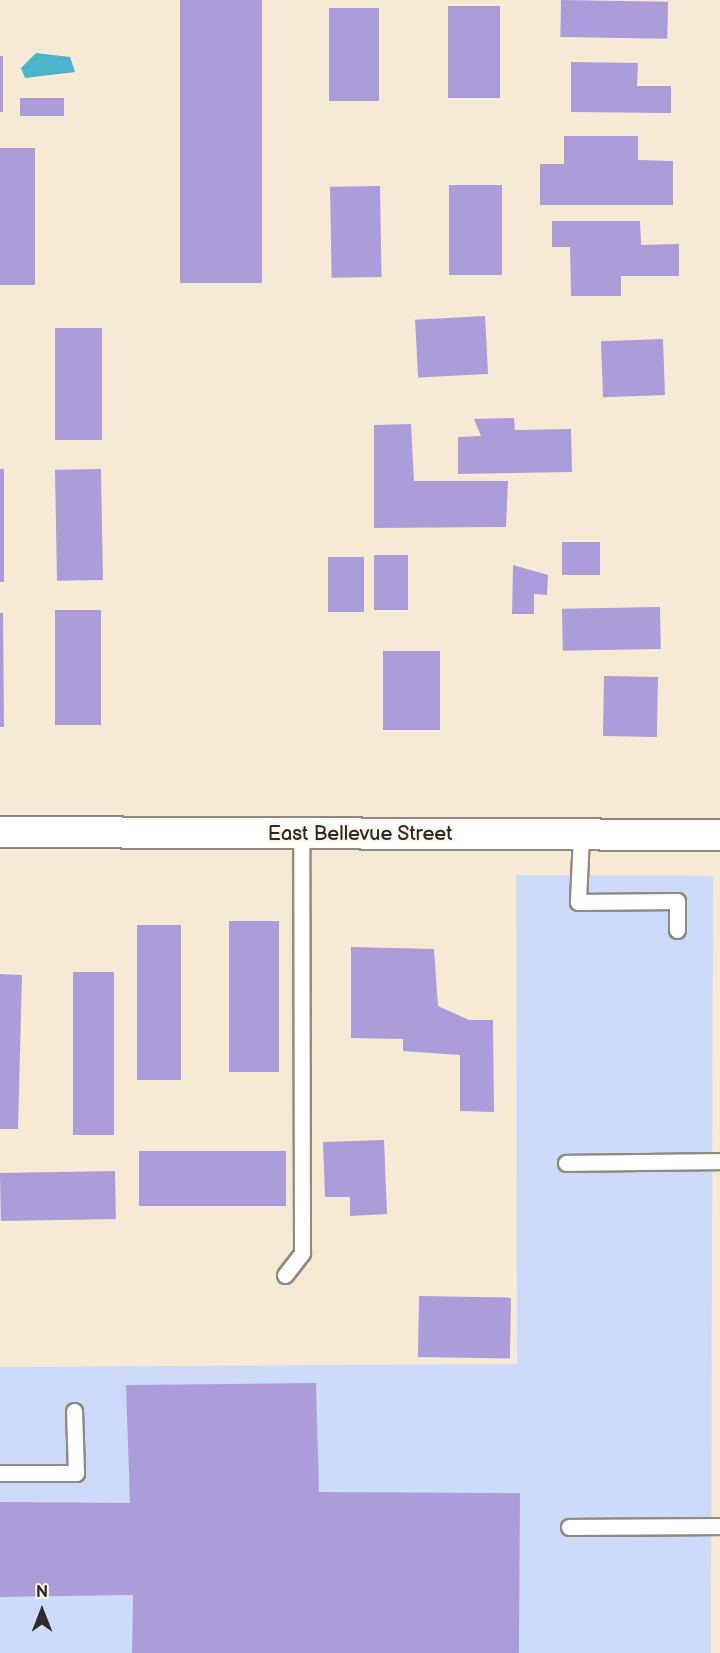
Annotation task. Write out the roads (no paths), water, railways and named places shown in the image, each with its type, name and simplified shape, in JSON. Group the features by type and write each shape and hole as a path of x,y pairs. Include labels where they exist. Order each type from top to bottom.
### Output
{"street":[{"name":"East Bellevue Street","path":"0,832 720,836"}],"lane":[{"path":"285,1275 302,1253 301,833"},
{"path":"581,835 578,902 677,901 677,930"},
{"path":"566,1163 720,1161"},
{"path":"0,1473 76,1473 74,1411"},
{"path":"569,1527 720,1526"}],"water":[{"path":"36,53 70,57 75,72 25,78 21,68"}]}
